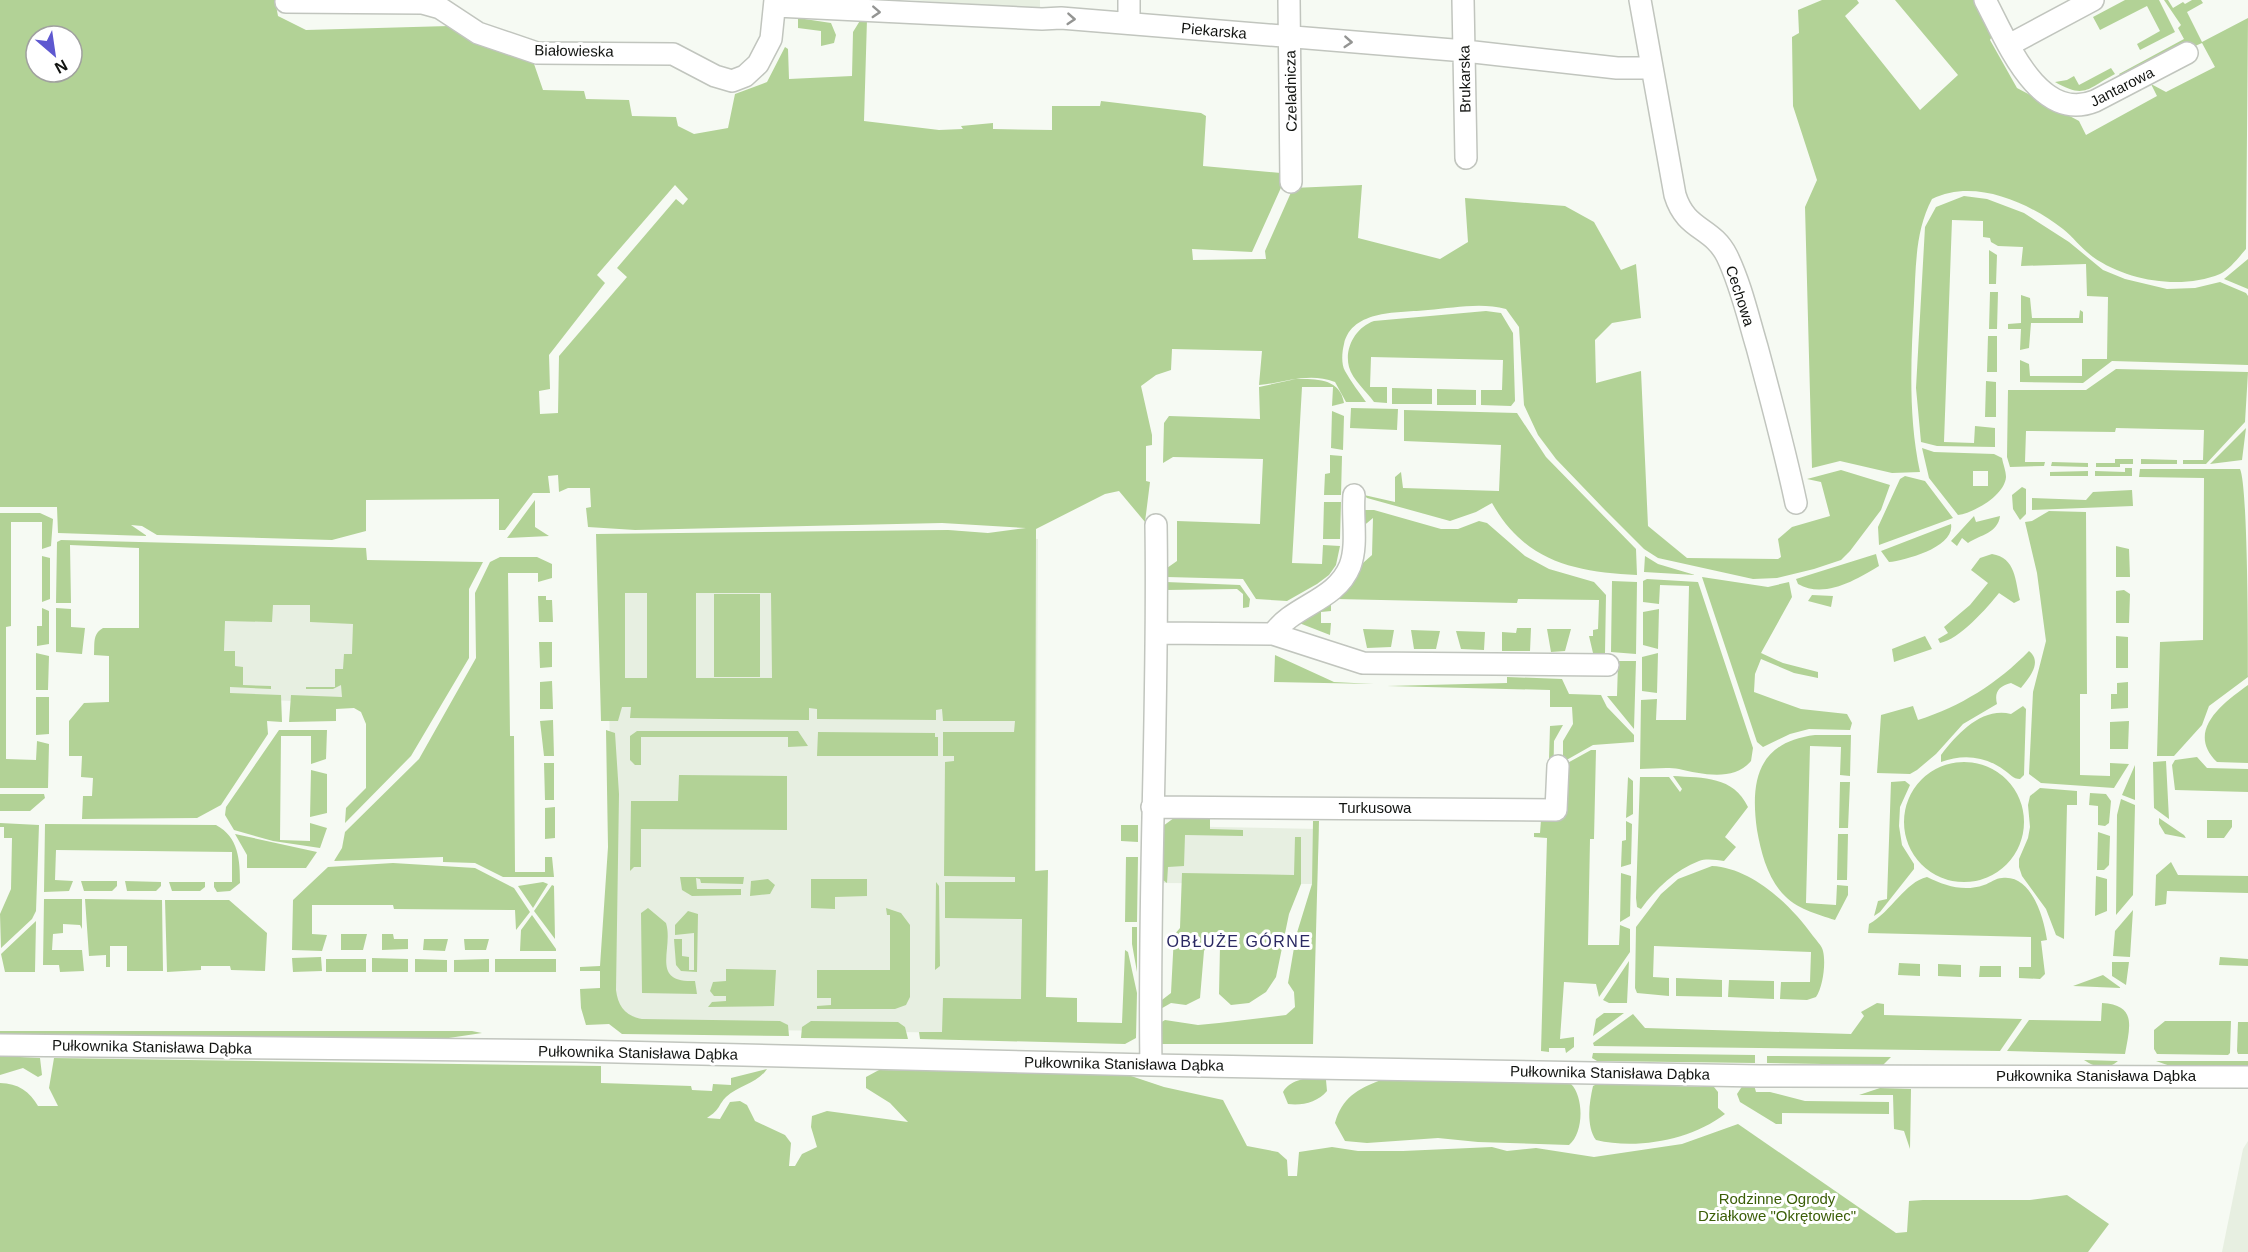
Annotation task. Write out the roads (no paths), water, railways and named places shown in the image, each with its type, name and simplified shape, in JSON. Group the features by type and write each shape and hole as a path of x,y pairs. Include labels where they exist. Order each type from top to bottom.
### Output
{"street":[{"path":"1129,0 1129,23"},
{"name":"Czeladnicza","path":"1289,0 1291,182"},
{"name":"Brukarska","path":"1463,0 1466,159"},
{"name":"Cechowa","path":"1640,0 1680,211 1718,242 1737,279 1775,412 1796,503"},
{"name":"Jantarowa","path":"1985,0 2025,74 2036,86 2072,106 2084,106 2095,101 2187,53"},
{"path":"2009,45 2093,0"},
{"name":"Białowieska","path":"285,2 422,3 440,8 478,33 537,53 673,54 715,76 732,81 745,76 758,64 771,39 776,3"},
{"name":"Piekarska","path":"776,3 1129,23 1465,51 1617,68 1652,68"},
{"path":"1273,633 1289,618 1332,590 1345,575 1353,551 1354,495"},
{"path":"1151,1065 1152,807 1157,633 1156,525"},
{"path":"1157,633 1273,633 1363,663 1608,665"},
{"name":"Turkusowa","path":"1152,807 1556,810 1558,766"},
{"name":"Pułkownika Stanisława Dąbka","path":"0,1045 576,1051 1151,1065 1771,1076 2248,1077"}],"district":[{"name":"OBŁUŻE GÓRNE","path":"1239,941"}],"park label":[{"name":"Rodzinne Ogrody Działkowe \"Okrętowiec\"","path":"1777,1208"}]}
